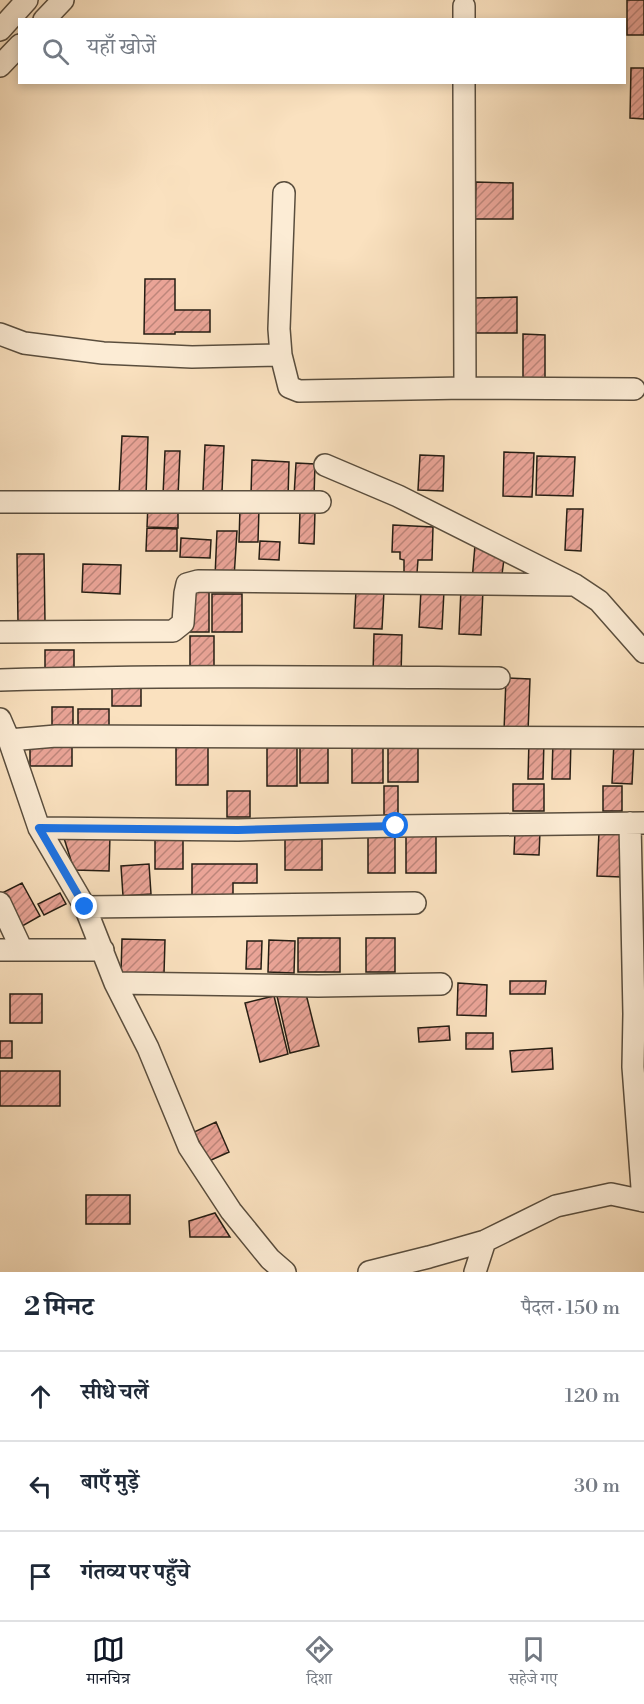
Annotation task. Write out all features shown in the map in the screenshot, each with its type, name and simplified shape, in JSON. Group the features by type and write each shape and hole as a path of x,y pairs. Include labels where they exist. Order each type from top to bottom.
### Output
{"street":[{"path":"0,30 27,0"},
{"path":"46,18 63,0"},
{"path":"0,66 18,47"},
{"path":"464,84 465,388"},
{"path":"284,194 279,329 281,355 289,387 299,391 634,388"},
{"path":"0,334 24,343 103,353 192,357 281,355"},
{"path":"325,465 398,496 575,585 599,601 644,651"},
{"path":"0,502 320,502"},
{"path":"0,632 173,631 183,624 187,584 198,581 575,585"},
{"path":"0,680 239,676 499,678"},
{"path":"0,719 39,828 85,907 115,983 148,1048 189,1147 231,1211 270,1258 285,1272"},
{"path":"9,740 56,736 644,738"},
{"path":"39,828 238,830 637,823 638,949 634,1014 639,1067 644,1201 611,1194 556,1206 484,1241 369,1272"},
{"path":"0,903 22,950"},
{"path":"85,907 415,903"},
{"path":"0,950 103,950"},
{"path":"115,983 318,986 441,984"},
{"path":"475,1272 484,1241"}],"building":[{"path":"627,0 644,0 644,35 627,35"},
{"path":"631,68 644,68 644,119 630,118"},
{"path":"476,182 513,183 513,219 475,219"},
{"path":"145,279 175,279 175,310 210,310 210,332 144,334"},
{"path":"517,297 517,333 475,333 474,298"},
{"path":"523,334 545,335 545,378 523,378"},
{"path":"122,436 148,437 146,496 119,495"},
{"path":"205,445 224,446 222,492 203,491"},
{"path":"165,451 180,451 178,496 163,495"},
{"path":"504,452 534,453 532,497 503,496"},
{"path":"420,455 444,456 443,491 418,490"},
{"path":"537,456 575,457 573,496 536,495"},
{"path":"252,460 289,462 288,497 251,495"},
{"path":"296,463 315,464 314,497 294,496"},
{"path":"148,504 178,505 178,528 147,527"},
{"path":"240,508 259,508 258,542 239,542"},
{"path":"567,509 583,509 581,551 565,550"},
{"path":"300,511 315,511 314,544 299,543"},
{"path":"393,525 433,527 432,560 418,560 417,573 404,572 404,560 400,559 400,552 392,552"},
{"path":"147,528 177,529 177,551 146,551"},
{"path":"217,531 237,531 234,578 215,577"},
{"path":"181,538 211,540 210,558 180,557"},
{"path":"260,541 280,542 279,560 259,559"},
{"path":"475,545 504,559 501,582 472,581"},
{"path":"17,554 44,554 45,622 18,622"},
{"path":"83,564 121,565 120,594 82,592"},
{"path":"461,589 483,590 481,635 459,634"},
{"path":"356,590 384,591 382,629 354,628"},
{"path":"421,590 444,591 442,629 419,627"},
{"path":"189,591 209,591 209,632 189,632"},
{"path":"212,594 242,594 242,632 212,632"},
{"path":"374,634 402,635 401,676 373,675"},
{"path":"190,636 214,636 214,672 190,672"},
{"path":"45,650 74,650 74,674 45,674"},
{"path":"506,678 530,679 528,732 504,731"},
{"path":"112,679 141,679 141,706 112,706"},
{"path":"52,707 73,707 73,733 52,733"},
{"path":"78,709 109,709 109,734 78,734"},
{"path":"553,739 571,739 570,779 552,779"},
{"path":"267,740 297,740 297,786 267,786"},
{"path":"300,740 328,740 328,783 300,783"},
{"path":"529,740 544,740 543,779 528,779"},
{"path":"30,741 72,741 72,766 30,766"},
{"path":"614,742 634,742 632,784 612,783"},
{"path":"176,743 208,743 208,785 176,785"},
{"path":"388,745 418,745 418,782 388,782"},
{"path":"352,747 383,747 383,783 352,783"},
{"path":"513,784 544,784 544,811 513,811"},
{"path":"384,786 398,786 398,815 384,815"},
{"path":"603,786 622,786 622,811 603,811"},
{"path":"227,791 250,791 250,817 227,817"},
{"path":"515,831 540,832 539,855 514,854"},
{"path":"406,832 436,832 436,873 406,873"},
{"path":"599,832 623,833 621,877 597,876"},
{"path":"368,833 395,833 395,873 368,873"},
{"path":"155,834 183,834 183,869 155,869"},
{"path":"63,835 110,835 109,871 74,870"},
{"path":"285,837 322,837 322,870 285,870"},
{"path":"149,864 151,894 123,896 121,866"},
{"path":"192,864 257,864 257,883 233,883 233,900 192,900"},
{"path":"22,883 40,916 17,929 0,894"},
{"path":"60,893 66,904 44,915 38,904"},
{"path":"298,938 340,938 340,972 298,972"},
{"path":"366,938 395,938 395,972 366,972"},
{"path":"122,939 165,940 164,974 121,973"},
{"path":"269,940 295,941 294,973 268,972"},
{"path":"247,941 262,941 261,969 246,969"},
{"path":"510,981 546,981 545,994 510,994"},
{"path":"458,983 487,985 486,1016 457,1015"},
{"path":"305,990 319,1046 290,1053 277,996"},
{"path":"10,994 42,994 42,1023 10,1023"},
{"path":"274,996 288,1054 260,1062 245,1003"},
{"path":"449,1026 450,1040 419,1042 418,1028"},
{"path":"466,1033 493,1033 493,1049 466,1049"},
{"path":"0,1041 12,1041 12,1058 0,1058"},
{"path":"552,1048 553,1069 512,1072 510,1051"},
{"path":"0,1071 60,1071 60,1106 0,1106"},
{"path":"216,1122 229,1152 209,1161 194,1132"},
{"path":"86,1195 130,1195 130,1224 86,1224"},
{"path":"215,1213 230,1237 190,1237 189,1221"}],"route":[{"path":"85,907 39,828 238,830 396,826"}]}
